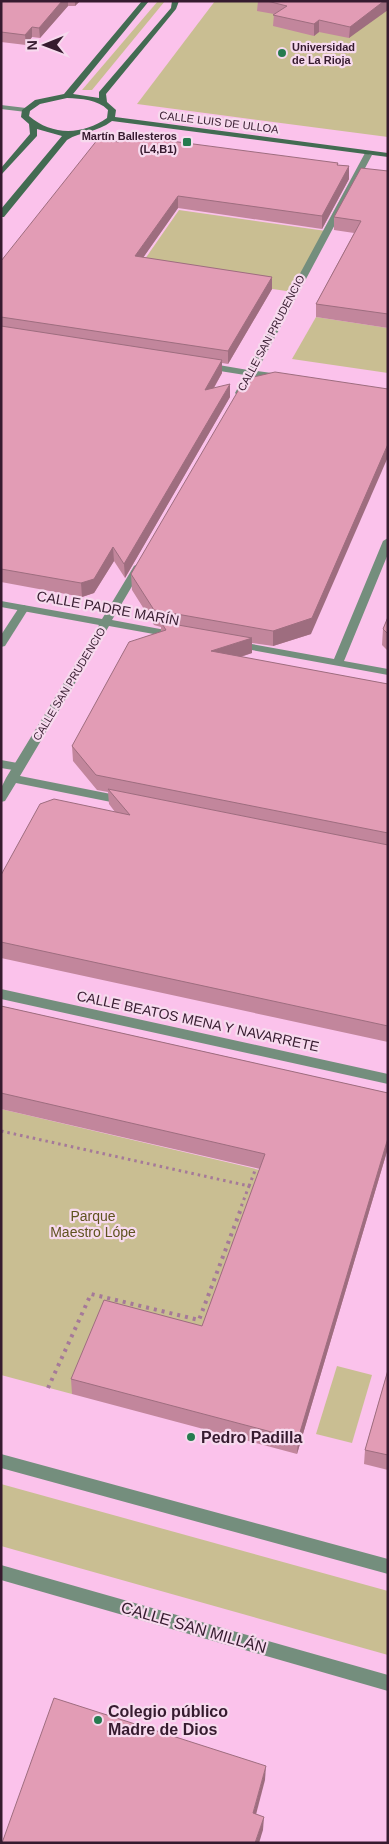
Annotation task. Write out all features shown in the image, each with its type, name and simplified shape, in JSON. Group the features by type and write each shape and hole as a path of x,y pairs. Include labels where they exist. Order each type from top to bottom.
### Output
{"main road":[{"path":"67,96 146,1"},
{"path":"103,102 102,94 174,8 176,1"},
{"path":"67,96 103,102 112,110 111,119 103,126 89,131 72,133 42,130 32,125 25,117 26,110 46,99 67,96"},
{"name":"CALLE LUIS DE ULLOA","path":"111,119 388,155"},
{"path":"1,174 34,134 32,125"},
{"path":"1,215 64,138 72,133"},
{"name":"CALLE LUIS DE ULLOA","path":"325,147 368,155 388,155"}],"street":[{"path":"1,107 26,110"},
{"name":"CALLE SAN PRUDENCIO","path":"233,404 368,155"},
{"path":"193,364 290,379"},
{"path":"338,662 388,542"},
{"name":"CALLE SAN PRUDENCIO","path":"1,798 146,554"},
{"name":"CALLE PADRE MARÍN","path":"1,604 183,636"},
{"path":"1,644 24,608"},
{"path":"222,642 388,672"},
{"path":"1,764 19,767"},
{"path":"12,778 134,803"},
{"name":"CALLE BEATOS MENA Y NAVARRETE","path":"1,994 388,1079"},
{"path":"1,1461 388,1567"},
{"name":"CALLE SAN MILLÁN","path":"1,1572 388,1683"}],"path":[{"path":"1,1131 249,1186"},
{"path":"48,1388 91,1294 199,1320 256,1168"}],"green space":[{"path":"158,1 165,1 92,90 82,90"},
{"name":"Universidad de La Rioja","path":"215,1 388,1 388,137 137,104"},
{"path":"179,210 326,231 293,292 138,269"},
{"path":"316,317 388,328 388,373 292,359"},
{"name":"Parque Maestro Lópe","path":"1,1109 264,1171 202,1342 105,1316 72,1394 1,1375"},
{"path":"337,1366 372,1375 352,1443 316,1434"},
{"path":"1,1484 388,1591 388,1655 1,1546"}],"building":[{"path":"1,1 62,1 39,28 32,27 25,35 1,32"},
{"path":"267,1 384,1 350,27 319,20 314,24 273,15 287,6"},
{"path":"125,135 349,166 322,216 178,196 135,256 272,277 228,351 1,317 1,261 98,139 119,142"},
{"path":"361,168 388,171 388,314 316,304 361,221 334,217"},
{"path":"1,326 222,360 205,390 230,384 124,564 113,547 94,579 81,583 1,569"},
{"path":"275,372 388,389 388,444 312,618 273,631 154,610 131,574 245,379"},
{"path":"388,617 388,634 383,629"},
{"path":"161,622 252,638 211,651 388,684 388,833 96,775 72,746 129,642 166,630"},
{"path":"108,789 388,845 388,1026 1,942 1,875 40,804 54,799 130,815"},
{"path":"1,1006 388,1093 388,1138 298,1439 71,1379 104,1300 202,1326 265,1154 1,1093"},
{"path":"388,1370 388,1455 365,1450"},
{"path":"54,1698 266,1766 253,1813 264,1817 255,1843 2,1843"}],"place":[{"name":"Universidad de La Rioja","path":"282,53"},
{"name":"Martín Ballesteros (L4,B1)","path":"187,142"},
{"name":"Pedro Padilla","path":"191,1437"},
{"name":"Colegio público Madre de Dios","path":"98,1720"}]}
